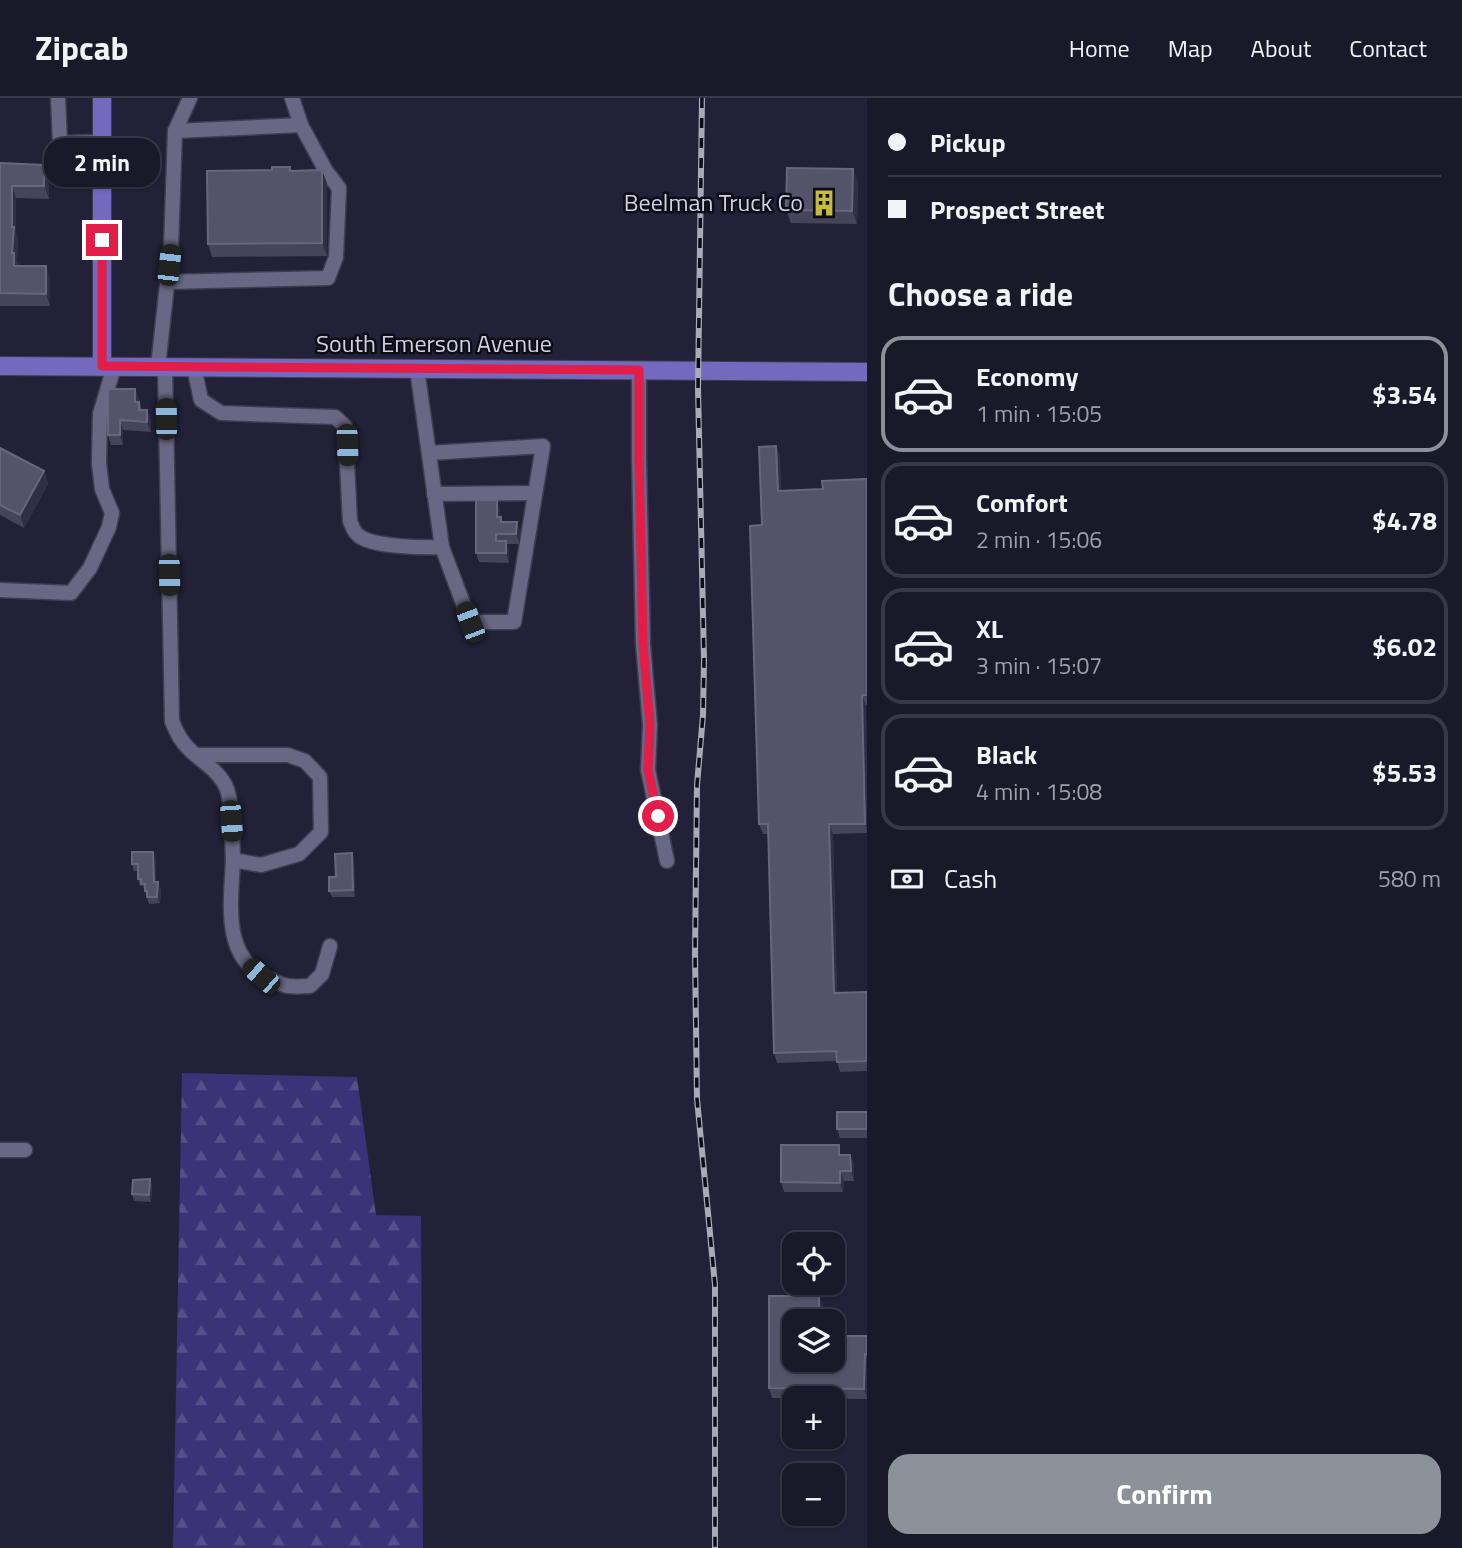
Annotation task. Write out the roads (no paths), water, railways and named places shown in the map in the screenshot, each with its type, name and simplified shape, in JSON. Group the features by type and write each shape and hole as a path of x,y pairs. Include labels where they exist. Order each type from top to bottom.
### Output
{"main road":[{"path":"102,98 108,367"},
{"name":"South Emerson Avenue","path":"0,366 867,372"}],"street":[{"path":"58,98 60,143 101,142"},
{"path":"190,98 175,131 171,248 162,367 172,721 177,735 219,776 226,789 233,860 230,920 244,961 261,976 286,986 310,986 322,974 330,946"},
{"path":"167,282 328,278 336,257 339,188 326,171 301,125 292,98"},
{"path":"175,131 301,125"},
{"path":"0,590 71,593 90,568 109,527 112,513 102,489 99,463 100,414 108,367"},
{"path":"194,367 201,400 222,413 335,417 345,426 350,521 355,534 366,541 409,547 442,547"},
{"path":"417,369 442,547 470,622 514,622 543,446 429,453"},
{"path":"639,370 643,643 650,725 648,770 667,862"},
{"path":"434,494 535,493"},
{"path":"196,755 288,755 306,761 320,777 321,832 299,854 261,865 233,860"},
{"path":"0,1150 25,1150"}],"railway":[{"path":"702,98 698,389 704,660 697,785 695,953 697,1099 715,1285 715,1548"}],"place":[{"name":"Beelman Truck Co","path":"824,203"}]}
